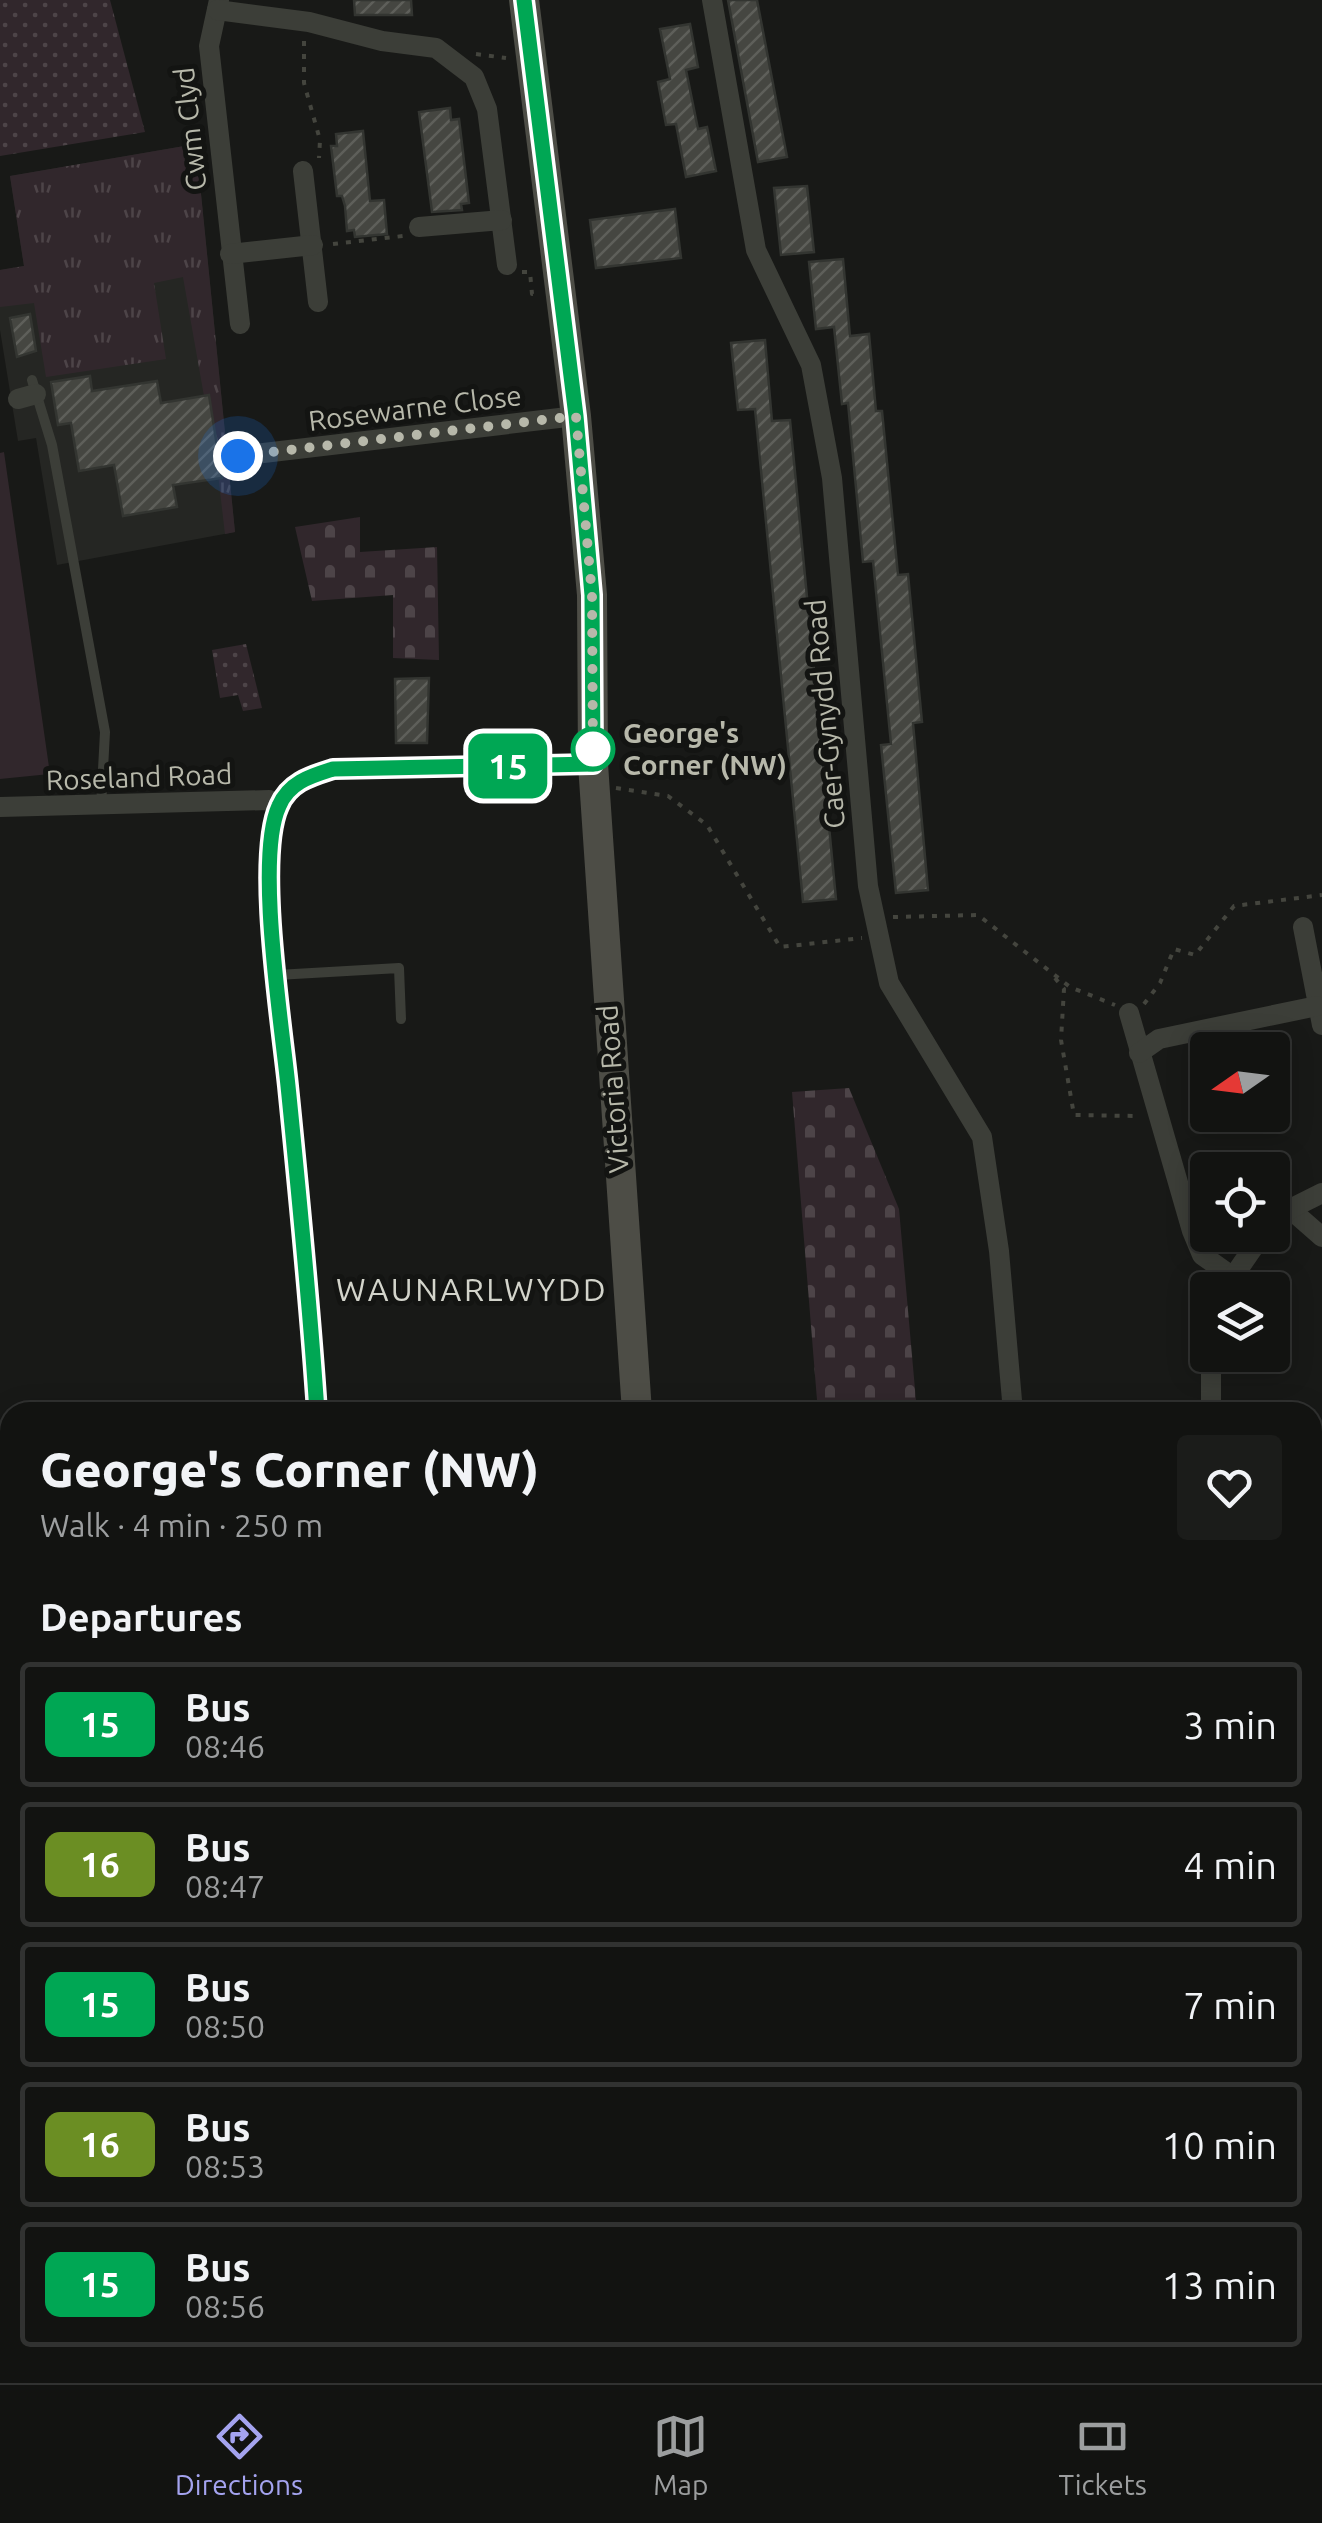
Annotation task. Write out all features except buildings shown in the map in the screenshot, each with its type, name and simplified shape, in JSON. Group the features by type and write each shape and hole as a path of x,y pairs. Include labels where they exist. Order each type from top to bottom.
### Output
{"main road":[{"name":"Victoria Road","path":"524,0 576,416 592,595 593,775 636,1402"}],"street":[{"name":"Caer-Gynydd Road","path":"712,0 756,250 811,365 828,459 875,928 889,983 982,1137 999,1252 1012,1402"},
{"path":"218,5 309,22 382,42 436,48 474,77 487,109 508,265"},
{"name":"Cwm Clyd","path":"218,5 209,46 240,324"},
{"path":"304,170 318,302"},
{"path":"418,227 502,220"},
{"path":"230,254 313,245"},
{"name":"Rosewarne Close","path":"238,456 262,463 576,416"},
{"path":"316,1402 308,1277 271,925 272,842 278,806 298,781 333,769 593,775"},
{"name":"Roseland Road","path":"0,807 101,808 270,800 278,806"},
{"path":"1139,1053 1159,1039 1320,1016 1303,927"},
{"path":"1133,1008 1139,1053 1202,1255 1217,1272"},
{"path":"1322,1193 1290,1209 1322,1237"},
{"path":"1211,1372 1211,1402"}],"lane":[{"path":"28,391 52,445 105,732 101,808"},
{"path":"276,975 399,968 401,1019"}],"path":[{"path":"304,170 321,156 304,82 304,38 309,22"},
{"path":"474,54 532,62"},
{"path":"313,245 412,235 418,227"},
{"path":"508,265 509,272 530,272 532,294 559,294"},
{"path":"593,775 668,796 707,825 780,947 875,928 978,915 1070,987 1133,1008 1152,998 1174,949 1195,955 1234,906 1322,895"},
{"path":"1052,973 1064,989 1061,1040 1074,1115 1158,1116"}],"shaded area":[{"path":"196,144 235,532 57,565 36,438 18,441 0,330 0,270 24,266 10,176"}],"green space":[{"path":"0,0 110,0 145,132 0,156"},
{"path":"196,144 235,532 225,534 209,396 204,396 183,277 154,283 166,359 46,377 34,303 0,307 0,270 24,266 10,176"},
{"path":"4,452 50,774 0,779 0,453"},
{"path":"360,517 360,552 437,547 439,660 393,658 393,595 312,601 295,527"},
{"path":"246,644 262,708 243,711 238,695 220,698 212,650"},
{"path":"849,1088 899,1209 916,1402 817,1402 792,1092"}],"bus line":[{"name":"15","path":"316,1402 308,1277 271,925 272,842 278,806 298,781 333,769 593,764 592,595 576,416 524,0"}],"place":[{"name":"George's Corner (NW)","path":"593,749"}],"district":[{"name":"WAUNARLWYDD","path":"472,1290"}],"route":[{"path":"238,456 576,416 592,595 593,764 593,749"}]}
